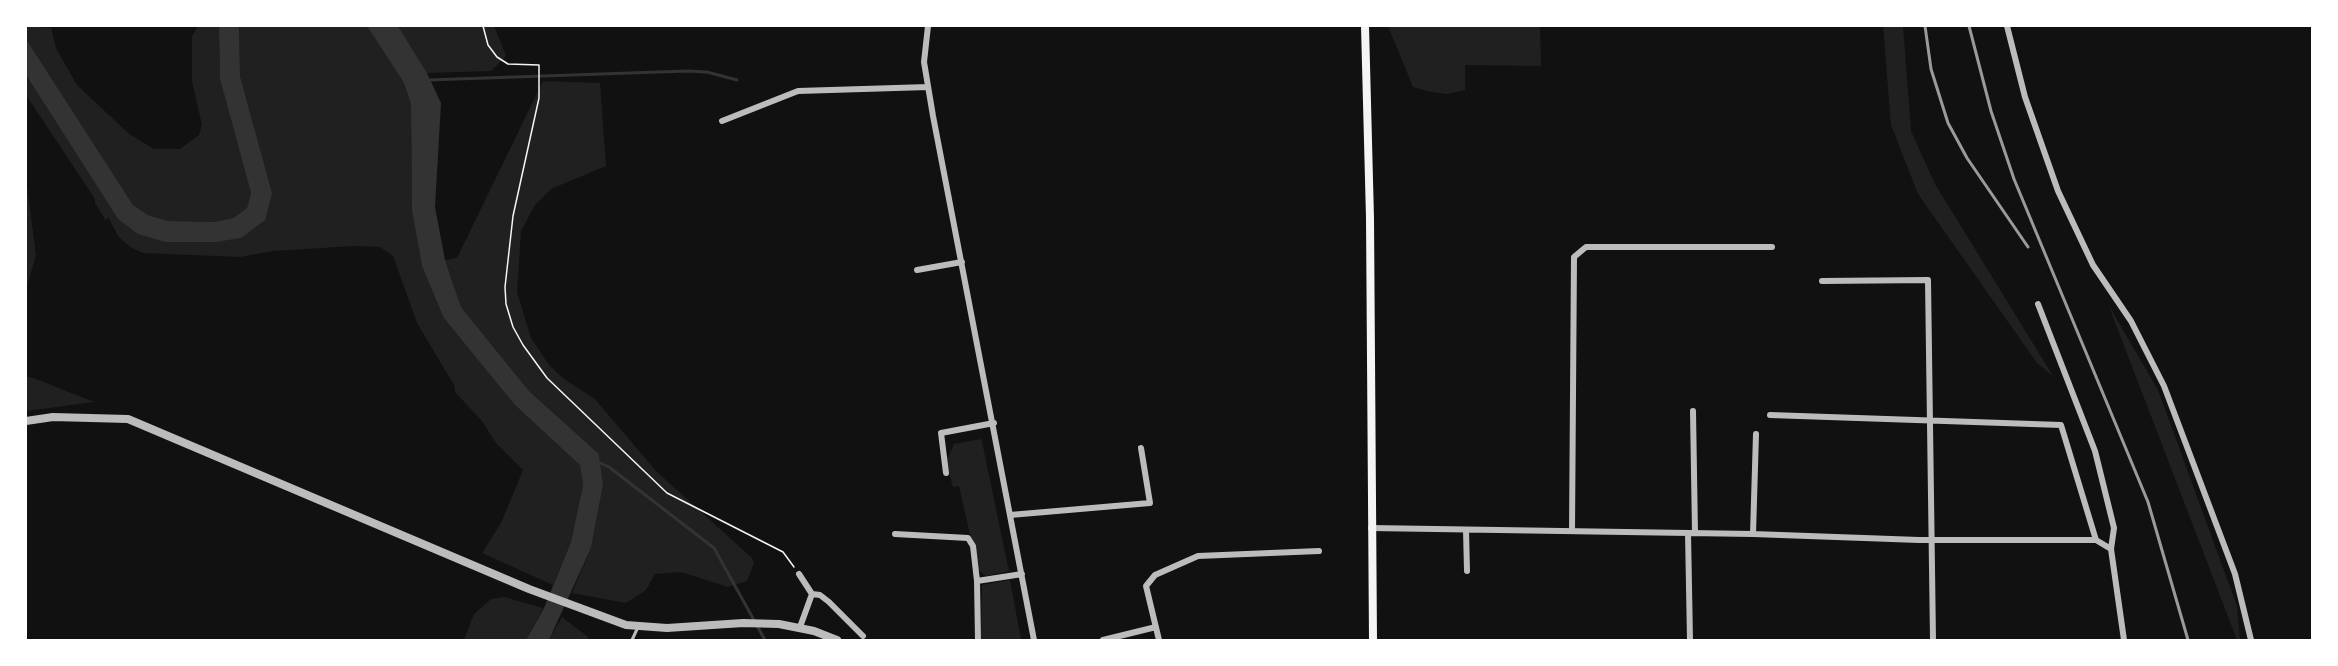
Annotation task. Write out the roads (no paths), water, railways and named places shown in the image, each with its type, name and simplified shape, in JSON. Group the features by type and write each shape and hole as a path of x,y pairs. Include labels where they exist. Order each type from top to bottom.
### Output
{"main road":[{"path":"1365,26 1370,230 1370,528 1373,640"}],"street":[{"path":"928,26 924,62 928,87 1034,640"},
{"path":"2007,26 2025,98 2058,191 2092,265 2132,321 2164,386 2235,574 2250,638"},
{"path":"722,121 798,91 928,87"},
{"path":"1572,531 1574,257 1586,247 1772,247"},
{"path":"917,270 962,262"},
{"path":"1822,281 1928,280 1933,640"},
{"path":"2038,304 2095,451 2114,528 2111,549 2124,640"},
{"path":"1690,640 1693,411"},
{"path":"1770,415 2061,424 2096,540"},
{"path":"26,422 53,417 128,419 602,618 638,627 667,628 728,624 779,624 800,627 837,640"},
{"path":"946,473 941,433 994,423"},
{"path":"1753,534 1756,434"},
{"path":"1010,516 1150,503 1141,448"},
{"path":"1370,528 1753,534 1932,540 2096,540 2111,549"},
{"path":"1466,530 1467,571"},
{"path":"895,534 968,538 973,546 977,581 978,640"},
{"path":"1159,640 1146,586 1155,575 1198,556 1319,551"},
{"path":"799,574 812,594 820,595 829,602 863,636"},
{"path":"977,581 1022,574"},
{"path":"800,627 812,594"},
{"path":"1103,640 1156,627"}],"lane":[{"path":"632,640 638,627"}],"waterway":[{"path":"428,80 687,71 707,72 737,80"},
{"path":"598,462 609,467 714,548 765,640"}],"railway":[{"path":"1925,26 1931,69 1948,123 1967,158 2028,247"},
{"path":"1969,26 1991,111 2014,179 2148,502 2188,640"}]}
